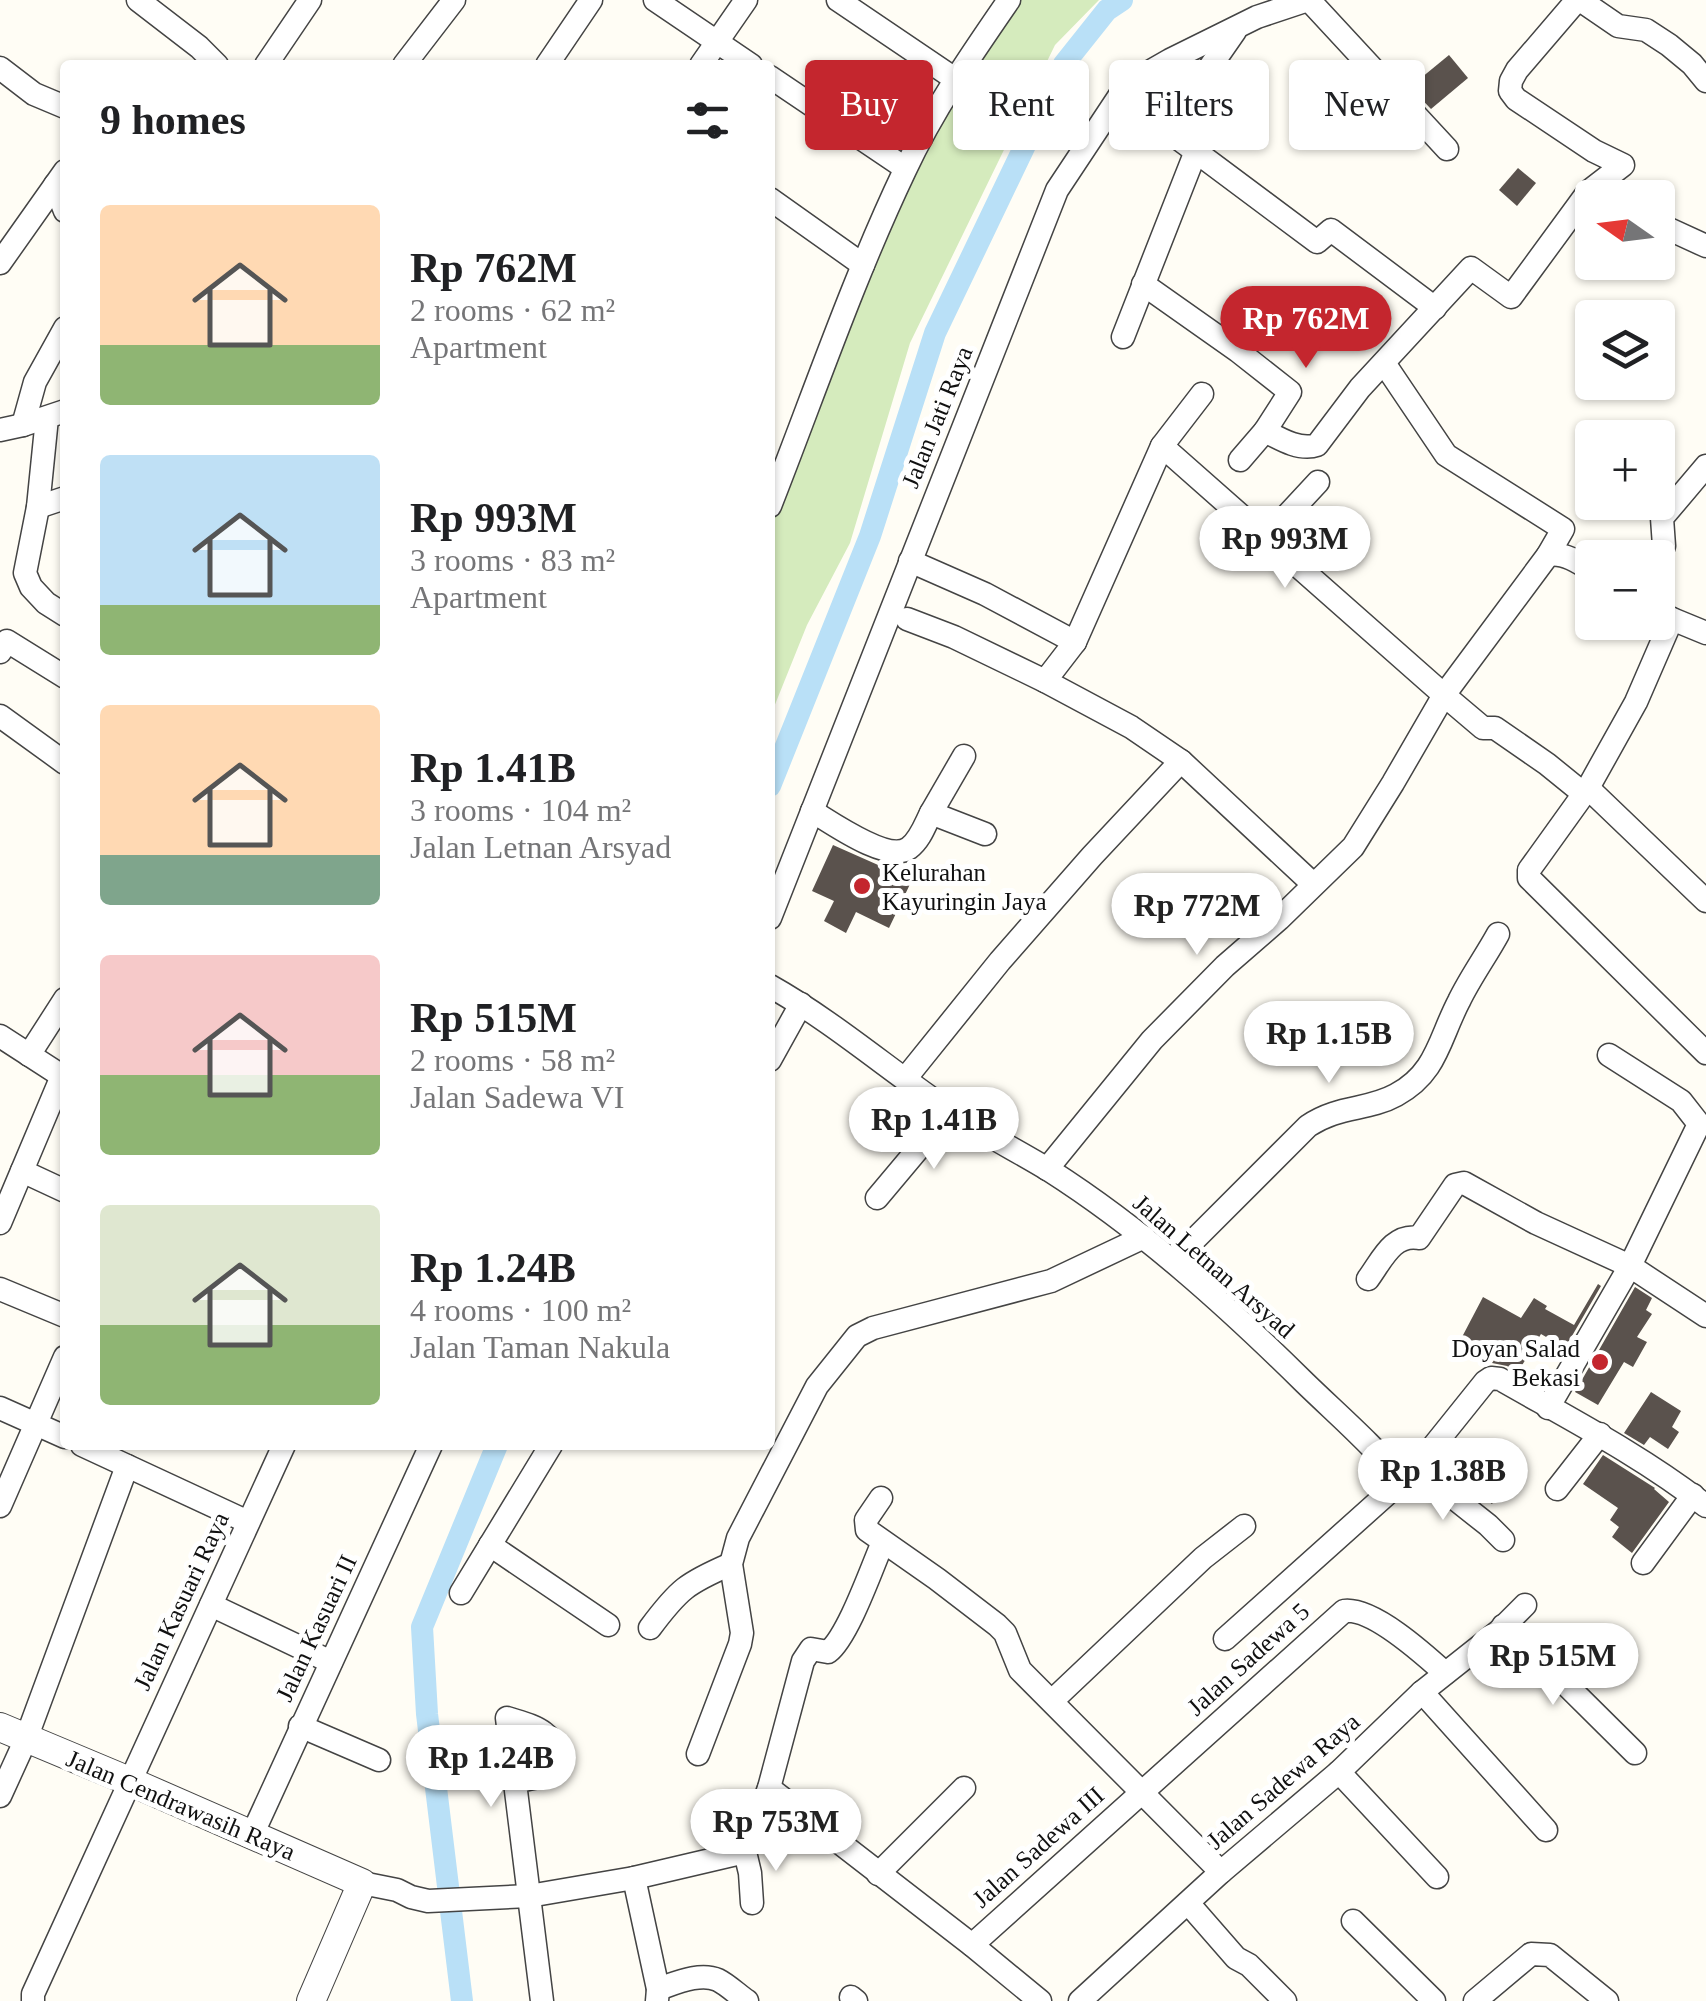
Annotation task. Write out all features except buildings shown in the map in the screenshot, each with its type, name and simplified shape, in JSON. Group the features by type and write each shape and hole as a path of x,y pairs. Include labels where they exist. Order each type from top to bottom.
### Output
{"street":[{"path":"138,0 212,60"},
{"path":"269,60 310,0"},
{"path":"408,60 454,0"},
{"path":"550,60 591,0"},
{"path":"654,0 744,60"},
{"path":"704,60 746,0"},
{"path":"838,0 953,78"},
{"path":"967,60 1009,0"},
{"path":"1308,0 1447,149"},
{"name":"Jalan Jati Raya","path":"1170,60 1247,23 1308,0"},
{"path":"1608,180 1623,165 1594,152 1511,94 1517,70 1579,0 1618,26 1646,30 1692,64 1706,81"},
{"path":"1219,60 1247,23"},
{"path":"0,68 34,94 60,106"},
{"path":"775,81 906,168"},
{"path":"775,493 864,265 906,168 953,81"},
{"name":"Jalan Jati Raya","path":"775,905 1057,190 1109,112"},
{"path":"1122,337 1196,151 1317,242 1330,230 1436,308"},
{"path":"0,263 60,178"},
{"path":"775,208 864,265"},
{"path":"1265,431 1280,440 1308,448 1314,446 1360,388 1471,268 1511,298 1575,219"},
{"path":"1675,232 1706,246"},
{"path":"1143,284 1290,392 1240,460"},
{"path":"12,428 60,337"},
{"path":"1047,1170 1152,1040 1353,847 1444,695 1548,556 1564,528 1446,455 1384,363"},
{"path":"1045,681 1075,642 1162,446 1202,394"},
{"path":"12,428 56,415 26,573 30,587 59,605"},
{"path":"1162,446 1444,695 1484,728 1494,728 1586,791 1706,902"},
{"path":"1664,540 1662,518 1706,466"},
{"path":"1266,538 1318,482"},
{"path":"38,506 60,499"},
{"path":"1548,556 1556,554 1575,560"},
{"path":"910,561 985,594 1075,642"},
{"path":"908,618 954,636 1131,727 1181,761 1314,884"},
{"path":"1675,619 1706,633"},
{"path":"1657,640 1636,702 1586,791 1529,870 1530,881 1706,1053"},
{"path":"0,652 8,641 60,674"},
{"path":"0,716 60,759"},
{"path":"812,812 872,845 893,852 908,848 918,838 964,756"},
{"path":"906,1079 1000,961 1181,761"},
{"path":"931,813 985,834"},
{"path":"1173,1261 1308,1126 1333,1112 1384,1101 1416,1083 1433,1060 1459,999 1498,934"},
{"name":"Jalan Letnan Arsyad","path":"775,989 950,1111 1047,1170 1144,1237 1262,1340 1367,1443 1504,1540"},
{"path":"775,1051 801,1004"},
{"path":"29,1055 60,1007"},
{"path":"0,1036 60,1074"},
{"path":"1548,1408 1630,1266 1702,1118 1681,1100 1609,1055"},
{"path":"0,1223 60,1086"},
{"path":"877,1198 950,1111"},
{"path":"22,1171 60,1189"},
{"path":"1368,1279 1398,1239 1419,1238 1458,1183 1630,1266 1706,1316"},
{"path":"698,1754 740,1644 742,1633 731,1564 738,1538 817,1386 857,1336 873,1328 1051,1281 1144,1237"},
{"path":"0,1288 60,1314"},
{"path":"0,1506 60,1369"},
{"path":"1225,1639 1409,1474 1489,1379 1500,1379 1600,1434 1699,1500 1643,1563"},
{"path":"0,1408 60,1435"},
{"path":"1558,1489 1600,1434"},
{"path":"93,1450 248,1522"},
{"name":"Jalan Kasuari Raya","path":"33,2001 129,1780 282,1450"},
{"name":"Jalan Kasuari II","path":"252,1835 429,1450"},
{"path":"461,1594 548,1450"},
{"path":"0,1796 13,1733 128,1466"},
{"path":"881,1498 866,1530 998,1625 1020,1670 1221,1872"},
{"path":"1053,1700 1203,1558 1244,1526"},
{"path":"752,1903 745,1852 769,1788 808,1650 831,1650 851,1616 883,1542"},
{"path":"490,1545 608,1625"},
{"path":"650,1628 688,1584 731,1564"},
{"path":"211,1605 331,1662"},
{"name":"Jalan Sadewa Raya","path":"1080,2001 1221,1872 1339,1772 1422,1692 1525,1605"},
{"name":"Jalan Sadewa 5","path":"1142,1790 1346,1610 1366,1616 1415,1645 1445,1673"},
{"path":"1503,1626 1635,1753"},
{"path":"1422,1692 1546,1830"},
{"path":"514,1782 540,1776 555,1763 556,1748 544,1733 507,1718 514,1782 528,1896 542,2001"},
{"path":"300,1726 379,1760"},
{"name":"Jalan Cendrawasih Raya","path":"13,1733 362,1883"},
{"path":"1339,1772 1437,1877"},
{"name":"Jalan Sadewa III","path":"769,1788 1040,2001"},
{"path":"878,1874 964,1788"},
{"name":"Jalan Sadewa III","path":"972,1945 1142,1790"},
{"path":"311,2001 362,1883 428,1901 528,1896 634,1878 745,1852"},
{"path":"634,1878 658,1995 694,1978 707,1978 719,1980 747,2001"},
{"path":"1188,1903 1236,1958 1249,1965 1285,2001"},
{"path":"1353,1921 1434,2001"},
{"path":"1475,2001 1532,1954 1550,1955 1607,2001"}],"green space":[{"path":"1012,0 1099,0 1055,45 1048,60 975,60"},
{"path":"953,97 953,150 1004,150 910,343 850,543 807,625 775,705 775,508 872,255 915,159 920,150 933,150 933,129"}],"waterway":[{"path":"775,774 870,536 935,333 1064,64 1107,10 1122,0"},
{"path":"462,2001 427,1714 422,1627 495,1450"}],"place":[{"name":"Kelurahan Kayuringin Jaya","path":"862,886"},
{"name":"Doyan Salad Bekasi","path":"1600,1362"}]}
